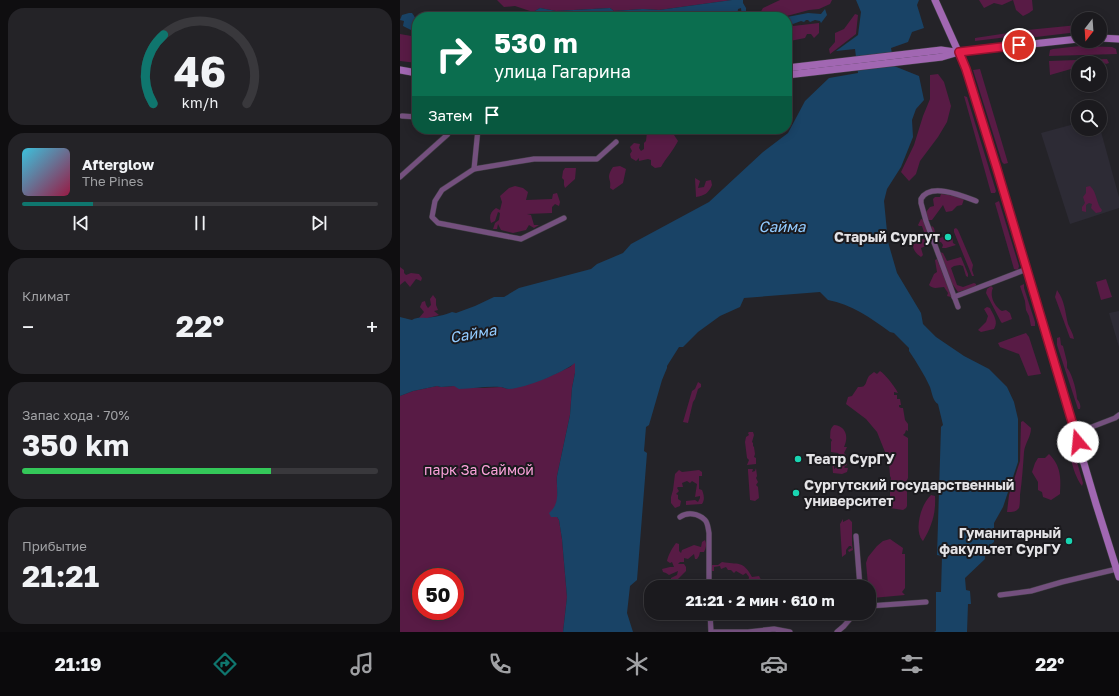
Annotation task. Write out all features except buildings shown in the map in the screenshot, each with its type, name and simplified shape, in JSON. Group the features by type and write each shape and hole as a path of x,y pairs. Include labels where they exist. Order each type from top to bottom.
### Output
{"main road":[{"path":"936,0 968,76 1119,577"},
{"path":"1107,38 1119,39"},
{"path":"792,75 942,54 1071,39"},
{"path":"792,67 942,54"},
{"path":"400,70 412,72"}],"street":[{"path":"402,116 412,117"},
{"path":"400,177 448,134"},
{"path":"474,169 478,134"},
{"path":"564,218 521,239 438,222 432,217 435,201 442,190 474,169 534,159 597,159 616,142"},
{"path":"958,307 926,221 921,199 926,194 935,191 943,191 956,193 976,202"},
{"path":"954,297 1027,270"},
{"path":"1076,433 1115,418 1119,414"},
{"path":"680,517 684,514 695,514 708,525 709,580"},
{"path":"856,536 859,580"},
{"path":"1000,596 1031,591 1117,569"},
{"path":"876,606 926,602"},
{"path":"710,620 711,632 753,632 774,629 790,632"},
{"path":"837,632 849,620"}],"shaded area":[{"path":"1071,125 1071,136 1102,136 1119,197 1119,208 1070,224 1041,133"},
{"path":"1119,311 1119,347 1109,313"}],"green space":[{"path":"497,0 732,0 659,10 643,9 614,11 610,8 556,11 540,8 533,12 515,6 504,7"},
{"path":"780,0 832,0 830,4 819,9 792,15 792,12 761,12 763,8"},
{"path":"979,0 1013,0 1002,5 994,3 984,8"},
{"path":"1013,0 1032,0 1033,10 1023,16 1016,10"},
{"path":"855,14 858,15 856,34 830,54 829,49 835,42 835,33 844,29"},
{"path":"819,23 819,33 814,38 811,34 807,34 805,38 792,41 793,26"},
{"path":"1071,26 1071,33 1036,37 1024,35 975,41 975,38 1027,30"},
{"path":"400,34 412,36 412,62 400,61"},
{"path":"1071,47 1112,47 1116,49 1117,54 1049,56 1050,50"},
{"path":"1071,60 1071,69 1050,75 1049,61"},
{"path":"980,69 1008,163 1004,164 1002,162 973,70"},
{"path":"938,74 944,82 951,106 947,122 920,161 916,174 909,181 901,172 914,145 930,99 930,75"},
{"path":"964,96 967,97 996,191 995,193 991,193"},
{"path":"647,134 670,134 674,135 678,141 661,167 655,168 651,165 651,160 648,159 639,161 639,158 636,161 631,158 630,154 632,151 630,147 634,143 640,144 639,148 641,151 644,149 644,143 646,141"},
{"path":"620,166 626,169 623,183 613,190 610,188 609,174 613,167"},
{"path":"565,168 576,168 575,179 565,188 564,180 562,178"},
{"path":"695,178 700,181 698,188 704,187 706,181 711,180 712,185 706,194 696,197"},
{"path":"515,186 523,188 528,192 526,200 552,199 553,194 557,193 560,202 559,206 555,204 552,207 552,213 527,214 531,215 534,225 539,225 534,228 529,225 526,230 513,233 501,230 498,224 497,229 493,229 495,223 499,220 500,213 498,212 495,221 491,223 491,213 496,208 500,210 502,202 500,196 509,188"},
{"path":"1090,186 1094,191 1102,210 1101,212 1096,213 1091,208 1092,204 1089,203 1086,205 1086,212 1082,211 1082,207 1085,203 1083,197 1086,193 1086,187"},
{"path":"941,194 958,196 964,199 962,205 957,206 952,211 946,212 943,205 932,220 928,220 926,212 930,207 934,206 933,199 935,197 940,197"},
{"path":"999,201 1019,266 1018,270 1014,269 995,203"},
{"path":"921,219 924,220 933,243 921,248 923,255 921,257 914,250 913,239 921,240 926,238 922,226 918,225"},
{"path":"932,226 936,236 939,238 952,235 953,243 956,245 942,248 943,245 941,242 937,243 930,228"},
{"path":"956,228 973,265 972,270 974,276 972,276 954,232 954,229"},
{"path":"940,252 943,253 947,261 961,257 968,277 966,276 963,266 954,266 951,268 957,285 963,287 974,283 976,284 976,287 958,292 951,282"},
{"path":"937,259 951,297 947,296 948,293 944,287 934,288 929,285 934,274 937,272 935,260"},
{"path":"400,267 404,270 406,275 411,273 419,274 422,278 421,281 416,279 410,287 405,281 400,285"},
{"path":"1106,279 1112,297 1101,300 1096,282"},
{"path":"1024,284 1035,326 1031,326 1026,310 1025,301 1020,286"},
{"path":"991,286 993,288 992,298 995,304 1002,311 1006,310 1010,313 1012,319 1002,323 1001,322 986,293 987,289"},
{"path":"1057,290 1063,302 1068,324 1074,339 1070,338 1055,297"},
{"path":"433,295 436,299 438,310 434,311 439,315 428,318 419,318 424,312 420,307 422,302 425,301 428,308 431,305 430,299"},
{"path":"987,307 990,308 996,323 994,329 981,332 978,330 986,322 988,316 984,309"},
{"path":"1026,333 1029,337 1041,374 1028,376 1019,354 1000,347 998,343"},
{"path":"1060,337 1067,362 1067,368 1074,383 1080,409 1078,409 1057,345 1057,338"},
{"name":"парк За Саймой","path":"575,362 570,415 557,476 558,500 554,513 554,516 559,520 562,539 567,597 563,632 400,632 400,396 413,391 437,386 482,388 501,387 508,389 546,378 570,367"},
{"path":"880,371 897,391 898,393 894,392 894,395 897,395 897,399 900,399 901,405 899,405 899,407 903,408 905,420 908,424 908,431 906,430 903,435 908,438 908,478 906,482 907,506 903,510 890,508 890,489 895,491 896,487 890,484 891,478 889,462 877,432 866,419 846,404 848,397 852,396 858,387 864,386 869,376 874,372 877,374"},
{"path":"698,382 701,384 701,387 698,389 693,402 688,423 683,422 692,391 695,389"},
{"path":"1023,421 1031,428 1024,452 1019,508 1012,512 1007,512 1009,495 1020,461 1021,422"},
{"path":"834,425 841,427 846,436 844,447 847,447 844,453 846,455 847,465 844,467 848,468 847,472 842,474 833,473 832,460 834,460 834,469 838,466 839,460 842,458 838,453 831,452 832,440 830,438 830,431"},
{"path":"1064,426 1067,427 1083,483 1082,486 1076,476 1073,466 1064,432"},
{"path":"749,432 753,432 754,435 752,442 756,464 747,465 749,460 747,458 745,442"},
{"path":"1049,454 1058,468 1060,483 1060,494 1051,500 1043,497 1042,492 1038,490 1038,482 1032,472 1038,458 1045,458"},
{"path":"756,468 756,478 758,482 756,485 758,487 759,498 755,501 750,500 748,469 753,469 752,472 755,471"},
{"path":"679,470 682,472 699,470 702,472 702,476 699,476 699,489 702,490 704,496 704,501 702,504 686,505 686,501 695,500 698,502 700,498 700,496 695,497 697,484 692,481 690,483 687,481 682,483 683,487 677,488 679,491 676,494 678,495 678,499 681,501 680,506 675,508 671,503 675,474"},
{"path":"931,495 935,496 934,514 929,530 923,541 919,530 920,517 924,504"},
{"path":"843,519 843,522 849,519 852,522 853,550 849,552 848,550 852,548 849,546 846,550 846,554 842,557 840,524"},
{"path":"890,539 903,548 902,554 905,554 905,588 902,592 905,595 876,598 876,580 868,580 866,563 868,557 883,541"},
{"path":"705,540 706,546 704,552 700,552 697,559 695,559 694,554 688,559 684,558 684,562 680,562 678,564 684,564 686,571 677,580 671,580 671,578 677,575 678,571 669,575 663,572 662,569 674,567 672,562 670,563 667,561 669,554 676,543 679,544 679,551 681,553 682,550 694,545 701,547 702,542"},
{"path":"722,562 740,564 746,568 752,577 759,576 762,580 748,580 749,577 746,573 743,575 736,571 734,573 726,567 721,569 720,566 714,567 714,571 710,568 711,565 718,565"}],"water":[{"path":"732,0 743,0 746,12 741,12 741,8 738,9 738,12 533,12 540,8 556,11 610,8 614,11 643,9 659,10"},
{"name":"Сайма","path":"856,0 919,0 917,5 924,28 912,32 908,42 891,48 894,66 919,76 924,100 916,109 912,120 913,137 901,167 887,189 884,201 888,242 897,273 921,313 923,324 936,337 964,356 989,369 1007,387 1014,402 1018,419 1018,462 1003,507 994,523 994,542 987,549 985,559 965,578 966,590 970,591 971,604 968,604 967,632 934,632 936,631 936,592 941,592 942,556 937,555 941,427 943,425 938,404 934,399 930,387 918,364 909,351 909,348 894,333 890,332 853,308 828,300 820,292 744,298 740,307 720,316 698,332 683,347 679,347 667,366 649,425 646,427 644,451 647,453 637,580 630,586 627,613 633,632 563,632 567,597 562,539 559,520 557,517 551,517 549,513 557,501 557,476 570,415 575,363 544,379 516,388 509,389 495,387 459,389 454,386 437,386 413,391 400,396 400,317 412,320 452,312 456,313 494,297 504,297 519,288 591,269 597,264 623,253 631,244 709,202 763,152 787,134 792,134 792,125 805,101 829,78 858,73 855,49 836,51 858,35 861,12"},
{"path":"825,9 827,15 821,23 820,21 815,20 810,22 806,20 804,22 801,21 792,24 792,16 808,13 821,14"},
{"path":"412,13 412,30 403,26 404,21 400,20 402,15"}],"place":[{"name":"Старый Сургут","path":"948,237"},
{"name":"Театр СурГУ","path":"798,459"},
{"name":"Сургутский государственный университет","path":"796,493"},
{"name":"Гуманитарный факультет СурГУ","path":"1069,541"}],"route":[{"path":"1019,45 959,52 966,69 997,169 1078,442"}]}
